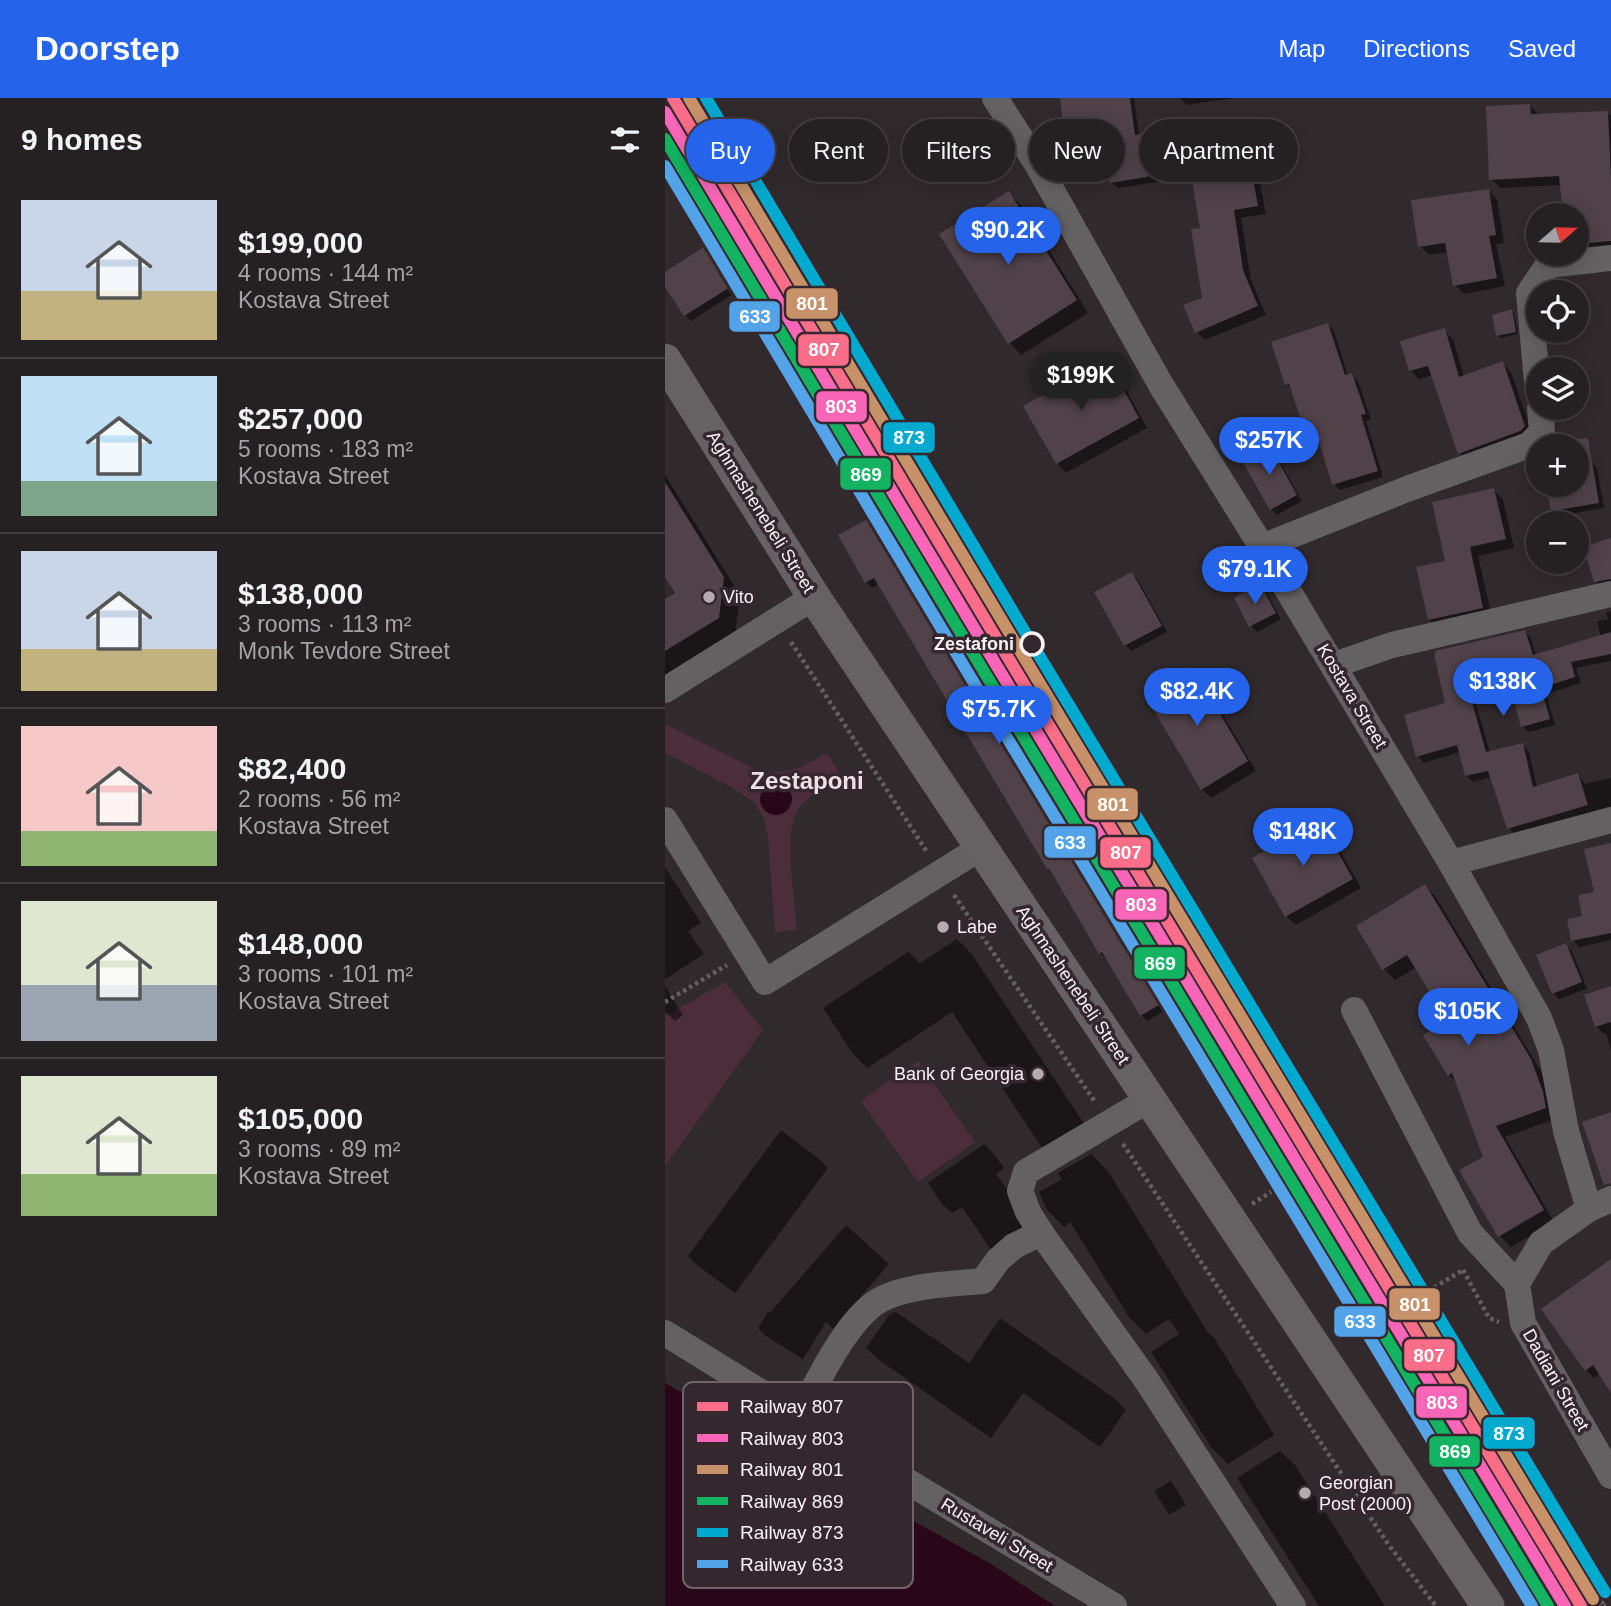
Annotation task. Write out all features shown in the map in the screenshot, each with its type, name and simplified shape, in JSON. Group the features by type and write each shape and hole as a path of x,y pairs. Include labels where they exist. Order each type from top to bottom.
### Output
{"main road":[{"name":"Aghmashenebeli Street","path":"665,360 814,597 1488,1606"}],"street":[{"name":"Kostava Street","path":"995,98 1037,164 1161,386 1334,665 1539,1018 1551,1050 1566,1130 1600,1204"},
{"path":"1535,357 1529,293 1548,265 1611,258"},
{"path":"1262,547 1407,489 1529,445 1542,432 1541,420"},
{"path":"1334,665 1392,645 1611,594"},
{"path":"665,690 814,597"},
{"path":"665,820 765,982 982,848"},
{"path":"1451,863 1611,820"},
{"path":"1354,1010 1470,1233 1517,1284 1541,1244 1600,1204"},
{"path":"1150,1099 1026,1172 1020,1191 1028,1212 1041,1233 1145,1378 1293,1606"},
{"path":"818,1382 839,1344 859,1317 877,1302 896,1293 935,1285 983,1281 998,1260 1014,1245 1041,1233"},
{"name":"Dadiani Street","path":"1517,1284 1523,1322 1611,1476"},
{"name":"Rustaveli Street","path":"665,1333 744,1382"},
{"name":"Rustaveli Street","path":"913,1485 1114,1606"}],"path":[{"path":"777,621 941,873 1388,1544 1436,1606"},
{"path":"665,1002 730,964 746,951"},
{"path":"1230,1219 1279,1187 1368,1327 1463,1270 1489,1318"}],"shaded area":[{"path":"665,724 761,772 781,772 801,767 827,753 840,773 807,799 794,820 791,850 797,930 775,932 768,837 764,818 753,801 665,753"},
{"path":"776,783 787,788 792,799 787,810 776,815 765,810 760,799 765,788"},
{"path":"725,982 763,1030 665,1166 665,1016"},
{"path":"918,1061 975,1142 918,1182 861,1101"},
{"path":"665,1383 683,1393 683,1588 913,1588 913,1521 991,1564 1055,1606 665,1606"}],"building":[{"path":"1060,98 1130,98 1135,135 1139,134 1139,178 1125,180 1125,119 1063,119"},
{"path":"1530,104 1531,114 1608,111 1611,241 1589,243 1589,203 1562,203 1559,176 1489,180 1486,106"},
{"path":"1192,182 1254,182 1258,206 1234,210 1243,270 1258,306 1195,333 1183,305 1202,298 1191,229 1200,228"},
{"path":"1489,189 1496,235 1489,236 1497,278 1453,286 1445,243 1418,247 1411,200"},
{"path":"1009,191 1077,300 1008,344 939,234"},
{"path":"710,243 735,284 684,316 665,287 665,272"},
{"path":"1512,309 1516,332 1496,336 1492,315"},
{"path":"1328,323 1345,375 1352,373 1366,414 1361,415 1378,471 1332,485 1316,431 1306,434 1289,384 1285,385 1271,342"},
{"path":"1445,328 1459,377 1503,361 1525,426 1520,431 1458,454 1428,366 1409,371 1400,341"},
{"path":"1107,359 1139,418 1056,464 1023,406"},
{"path":"1268,443 1297,495 1270,510 1241,459"},
{"path":"1589,444 1599,503 1551,511 1548,497 1589,497"},
{"path":"665,482 724,577 719,618 665,651 665,599 675,593 665,577"},
{"path":"1494,488 1506,539 1470,547 1483,608 1428,620 1416,567 1445,561 1432,502"},
{"path":"885,510 1052,789 1047,792 1169,999 1140,1016 1102,952 1099,954 1049,868 1047,869 874,578 865,583 838,535"},
{"path":"1611,538 1611,579 1594,582 1589,566 1589,545"},
{"path":"1132,572 1162,626 1124,646 1094,592"},
{"path":"1260,584 1276,613 1249,627 1234,598"},
{"path":"1525,630 1533,655 1611,632 1611,654 1571,662 1575,677 1541,688 1550,719 1521,727 1508,679 1468,688 1486,752 1523,743 1533,787 1578,773 1588,805 1507,829 1488,771 1465,776 1457,745 1416,757 1404,715 1445,703 1435,651"},
{"path":"1192,667 1248,761 1201,790 1145,695"},
{"path":"1320,820 1353,879 1285,917 1252,858"},
{"path":"1611,843 1611,933 1571,941 1567,919 1582,916 1578,895 1594,892 1584,849"},
{"path":"1425,884 1531,1059 1543,1092 1546,1108 1496,1126 1544,1210 1498,1237 1459,1170 1483,1157 1452,1073 1448,1076 1423,1035 1447,1021 1407,955 1382,970 1356,926"},
{"path":"1566,943 1582,982 1552,994 1536,955"},
{"path":"1611,986 1611,1022 1595,1027 1584,995"},
{"path":"1611,1112 1611,1183 1604,1185 1582,1122"},
{"path":"1611,1259 1611,1393 1593,1365 1585,1371 1541,1309"}],"railway":[{"path":"692,98 1602,1606"}],"rail line":[{"name":"807","path":"673,98 1581,1606"},
{"name":"801","path":"689,98 1593,1599"},
{"name":"873","path":"706,98 1605,1592"},
{"name":"803","path":"665,112 1565,1606"},
{"name":"869","path":"665,139 1548,1606"},
{"name":"633","path":"665,166 1532,1606"}],"place":[{"name":"Vito","path":"709,597"},
{"name":"Zestafoni","path":"1032,644"},
{"name":"Labe","path":"943,927"},
{"name":"Bank of Georgia","path":"1038,1074"},
{"name":"Georgian Post (2000)","path":"1305,1493"}],"district":[{"name":"Zestaponi","path":"807,780"}]}
